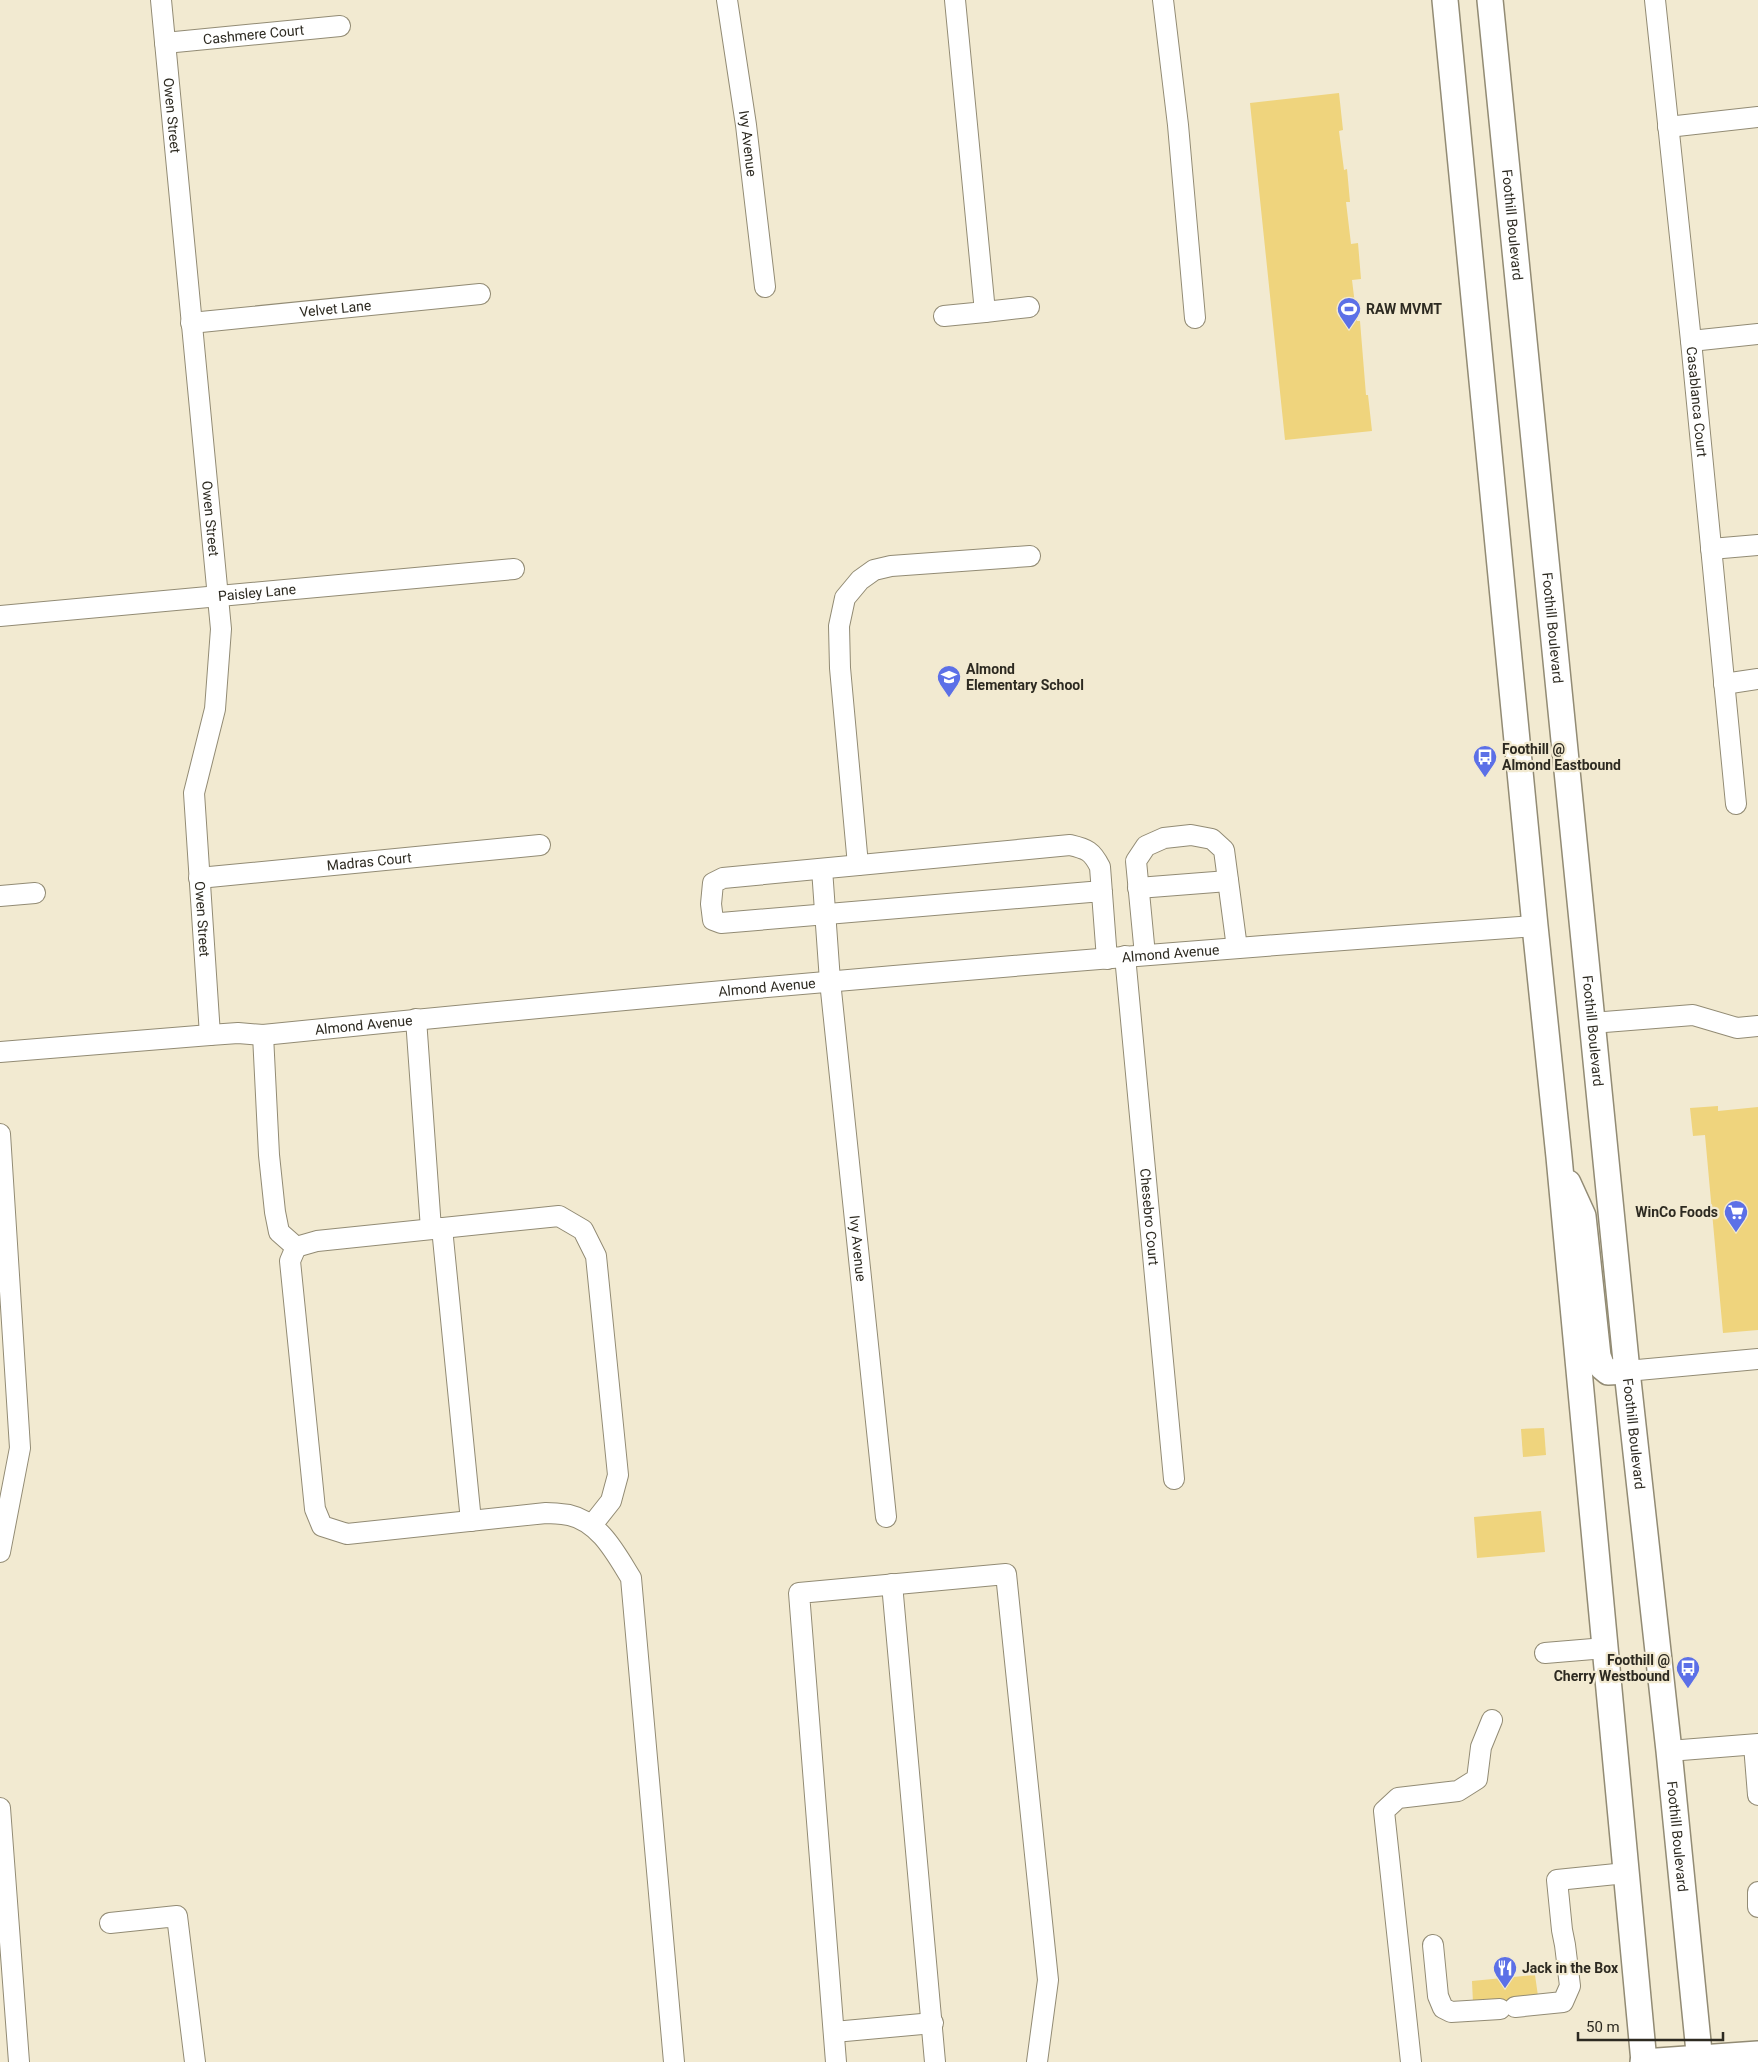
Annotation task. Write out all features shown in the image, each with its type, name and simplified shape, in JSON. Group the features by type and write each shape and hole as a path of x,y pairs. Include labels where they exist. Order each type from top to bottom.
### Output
{"main road":[{"path":"1445,0 1560,1167 1644,2062 1700,2060 1758,2054"},
{"name":"Foothill Boulevard","path":"1490,0 1627,1371 1669,1752 1700,2060"},
{"path":"1560,1167 1583,1216 1598,1356 1602,1367 1608,1372 1627,1371"}],"street":[{"name":"Owen Street","path":"161,0 221,628 215,708 194,793 210,1035"},
{"name":"Ivy Avenue","path":"728,0 746,125 765,287"},
{"path":"956,0 985,312"},
{"path":"1163,0 1178,125 1195,318"},
{"name":"Casablanca Court","path":"1655,0 1691,340 1736,804"},
{"name":"Cashmere Court","path":"165,43 340,26"},
{"path":"1668,126 1758,117"},
{"name":"Velvet Lane","path":"191,323 480,294"},
{"path":"944,316 1029,307"},
{"path":"1691,340 1758,334"},
{"path":"1711,549 1758,545"},
{"path":"858,865 840,668 839,626 845,598 860,580 874,570 892,566 1030,556"},
{"name":"Paisley Lane","path":"0,616 514,569"},
{"path":"1724,684 1758,680"},
{"path":"1126,957 1138,888 1136,861 1146,846 1164,838 1191,835 1212,839 1224,850 1237,948"},
{"name":"Madras Court","path":"199,878 540,845"},
{"path":"1102,891 721,923 714,920 711,904 713,883 723,878 1070,845 1083,848 1093,854 1100,866 1102,891 1126,957"},
{"name":"Ivy Avenue","path":"822,868 830,981 886,1517"},
{"path":"1138,888 1228,880"},
{"path":"0,896 35,893"},
{"name":"Almond Avenue","path":"0,1052 210,1035 263,1034 830,981 1535,926"},
{"name":"Chesebro Court","path":"1126,957 1174,1479"},
{"path":"1592,1023 1693,1015 1737,1028 1758,1026"},
{"path":"416,1019 437,1228 471,1521"},
{"path":"263,1034 269,1155 275,1212 280,1232 296,1247"},
{"path":"0,1134 20,1448 0,1552"},
{"path":"592,1525 611,1501 618,1475 596,1256 583,1230 559,1216 317,1240 296,1247 290,1261 315,1509 322,1526 347,1534 546,1512 571,1516 592,1525 613,1548 630,1578 674,2062"},
{"path":"1627,1371 1758,1359"},
{"path":"836,2062 799,1593 1006,1574 1048,1980 1037,2062"},
{"path":"892,1584 933,2023 935,2062"},
{"path":"1545,1653 1605,1648"},
{"path":"1411,2062 1384,1811 1398,1798 1458,1791 1477,1779 1481,1747 1492,1720"},
{"path":"1669,1752 1756,1745 1758,1784"},
{"path":"0,1808 19,2062"},
{"path":"1433,1945 1438,1996 1443,2008 1451,2012 1563,2002 1570,1986 1557,1880 1626,1873"},
{"path":"1758,1892 1758,1907"},
{"path":"110,1923 178,1916 195,2062"},
{"path":"834,2032 933,2023"}],"building":[{"path":"1339,93 1343,130 1339,131 1344,170 1347,169 1350,202 1346,202 1351,244 1358,243 1361,279 1352,280 1357,321 1360,321 1366,395 1368,395 1372,431 1285,440 1250,103"},
{"name":"WinCo Foods","path":"1718,1106 1718,1111 1758,1107 1758,1330 1723,1333 1705,1135 1693,1136 1690,1108"},
{"path":"1544,1428 1546,1455 1523,1457 1521,1429"},
{"path":"1541,1511 1545,1552 1477,1558 1474,1517"},
{"name":"Jack in the Box","path":"1535,1975 1538,1996 1516,2015 1501,2016 1473,2003 1472,1981"}],"place":[{"name":"RAW MVMT","path":"1349,330"},
{"name":"Almond Elementary School","path":"949,698"},
{"name":"Foothill @ Almond Eastbound","path":"1485,778"},
{"name":"WinCo Foods","path":"1736,1233"},
{"name":"Foothill @ Cherry Westbound","path":"1688,1689"},
{"name":"Jack in the Box","path":"1505,1989"}]}
